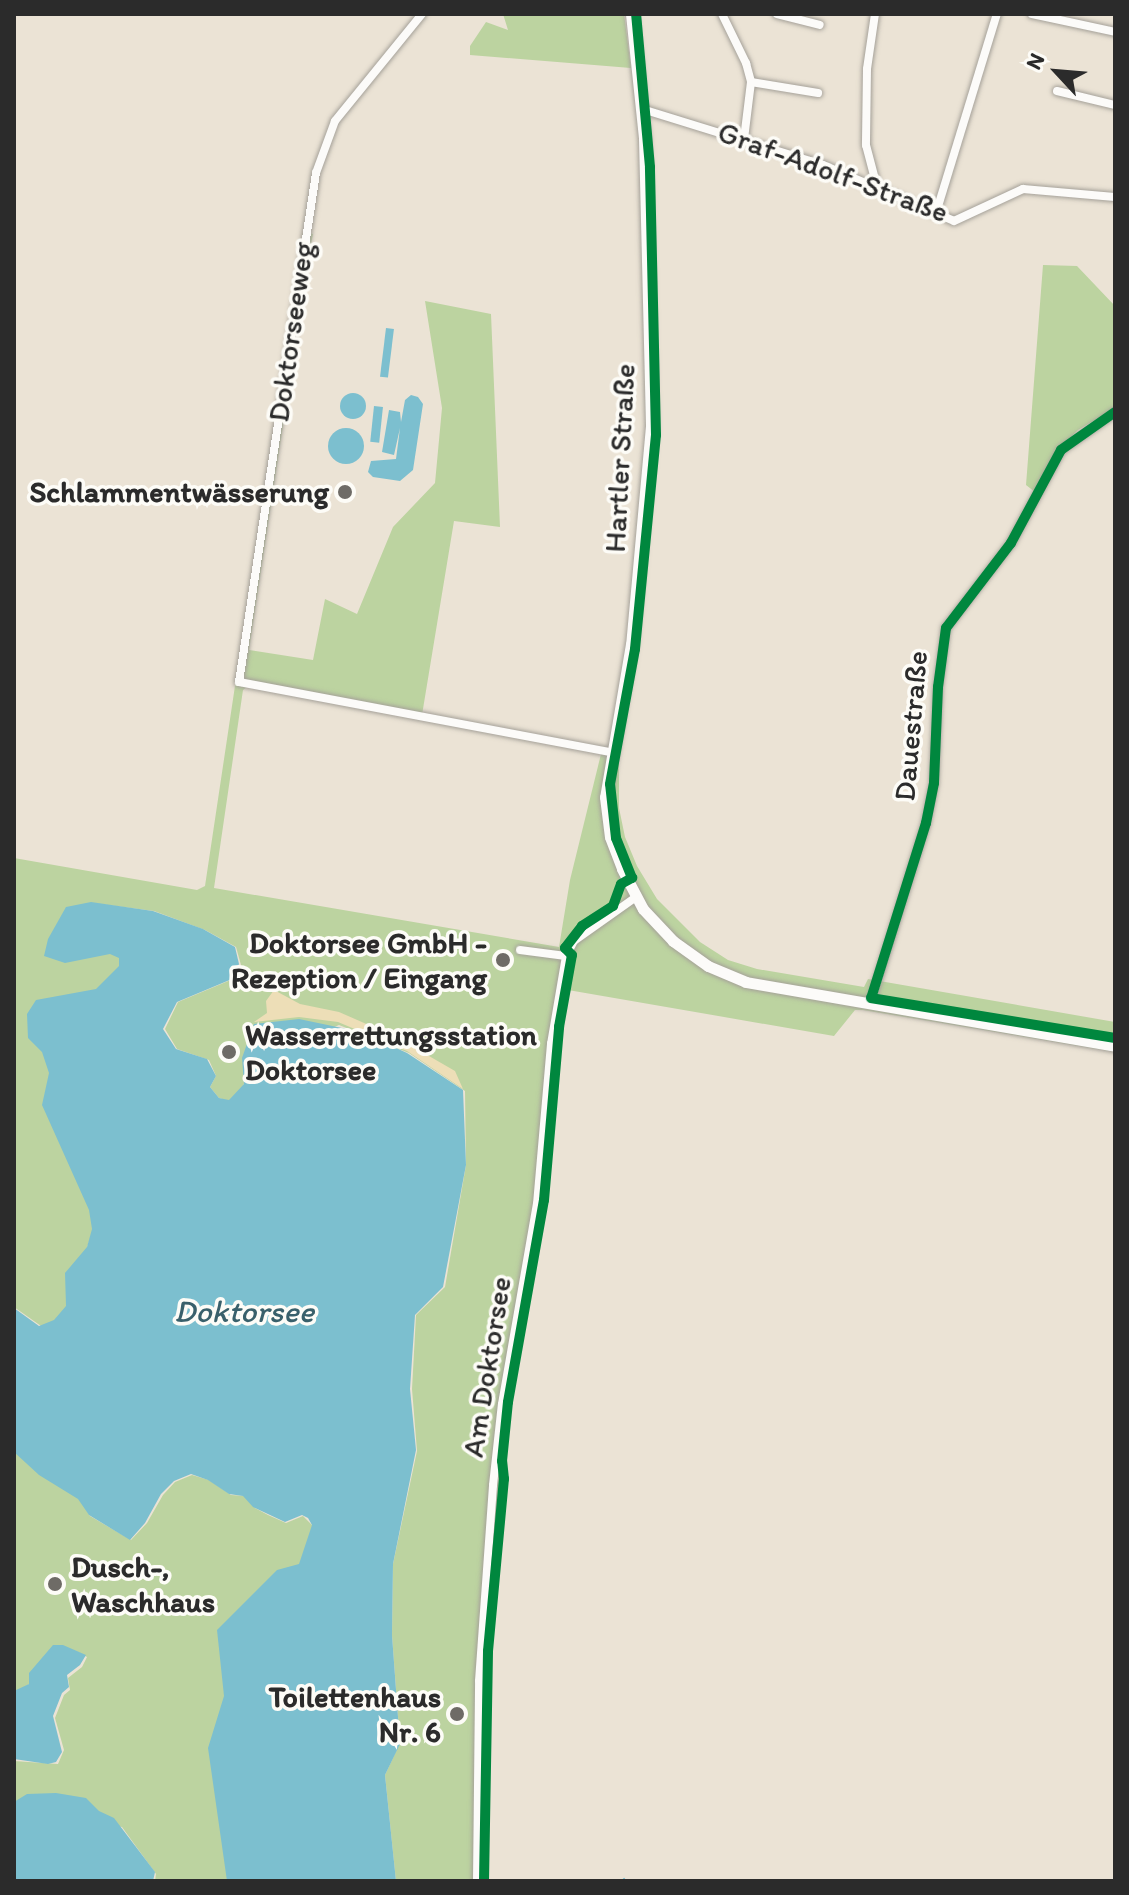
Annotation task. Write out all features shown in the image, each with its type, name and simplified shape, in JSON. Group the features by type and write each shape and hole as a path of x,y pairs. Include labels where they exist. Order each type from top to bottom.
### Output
{"main road":[{"name":"Hartler Straße","path":"631,14 642,109 650,451 631,644 610,752 605,797 616,857 636,897 673,941 725,974 777,989 1115,1046"}],"street":[{"name":"Doktorseeweg","path":"422,14 335,121 316,173 239,682 610,752"},
{"path":"722,14 751,82 744,139"},
{"path":"777,14 820,25"},
{"path":"875,14 867,69 866,145 877,187"},
{"path":"936,213 997,14"},
{"path":"1032,14 1115,32"},
{"path":"751,82 818,93"},
{"path":"1057,91 1115,105"},
{"name":"Graf-Adolf-Straße","path":"642,109 744,139 877,187 954,221 1023,189 1115,197"},
{"name":"Dauestraße","path":"870,1004 926,823 934,783 938,687 946,628 1011,543 1061,450 1115,412"},
{"path":"520,950 566,956 582,933 636,897"},
{"name":"Am Doktorsee","path":"477,1881 479,1681 493,1485 504,1390 532,1241 551,1044 566,956"}],"green space":[{"path":"503,14 624,14 631,68 470,55 470,46 486,22 508,30"},
{"path":"303,232 313,234 291,343 294,353 249,650 313,660 325,599 357,614 393,527 435,483 442,408 425,301 491,314 500,527 454,521 422,715 255,681 243,690 214,888 559,947 570,880 601,754 619,759 619,808 625,837 637,866 657,899 700,942 728,960 757,969 864,987 868,979 1115,1022 1115,1052 863,1010 855,1010 834,1036 568,990 561,1025 546,1200 510,1401 504,1459 506,1479 491,1650 486,1881 396,1881 385,1775 400,1743 392,1635 393,1564 417,1451 412,1389 416,1315 445,1287 466,1165 465,1091 409,1053 339,1025 245,1066 244,1084 237,1094 229,1101 219,1098 210,1087 216,1076 209,1060 177,1049 165,1029 178,1002 233,979 241,965 236,947 205,930 154,911 92,903 111,951 122,956 123,967 44,1053 91,1211 93,1229 68,1307 56,1321 41,1326 14,1307 14,858 197,890 205,886"},
{"path":"1043,265 1077,266 1115,306 1115,408 1078,430 1061,447 1035,492 1026,485"},
{"path":"14,1451 80,1499 90,1516 131,1540 147,1523 163,1495 175,1482 192,1475 209,1480 231,1495 244,1496 255,1508 286,1523 303,1516 313,1526 300,1564 225,1696 229,1881 155,1881 156,1874 122,1827 14,1810 14,1761 58,1764 64,1750 55,1718 64,1695 70,1690 68,1678 82,1667 87,1657 78,1652 14,1694"}],"sand":[{"path":"274,990 300,1004 339,1012 396,1037 455,1071 463,1089 407,1051 338,1022 299,1017 254,1022 267,1013 266,1001"}],"water":[{"path":"386,328 394,329 388,378 380,377"},
{"path":"353,393 362,397 366,406 362,415 353,419 344,415 340,406 344,397"},
{"path":"411,395 418,397 423,404 413,470 400,481 373,477 368,472 371,461 396,459 400,428 394,455 382,452 389,410 400,412 401,422 405,400"},
{"path":"374,406 383,407 379,443 370,442"},
{"path":"346,428 359,433 364,446 359,459 346,464 333,459 328,446 333,433"},
{"name":"Doktorsee","path":"91,902 153,911 203,929 235,947 239,964 232,979 177,1002 163,1029 176,1049 207,1059 216,1076 210,1087 219,1098 229,1100 244,1084 242,1058 254,1024 299,1019 361,1032 407,1053 463,1090 466,1165 443,1287 415,1315 410,1389 416,1450 393,1564 392,1635 400,1744 385,1775 396,1881 227,1881 208,1748 224,1696 217,1630 277,1570 299,1564 312,1525 308,1518 302,1515 285,1522 253,1507 243,1496 229,1494 208,1480 191,1474 174,1481 161,1494 145,1523 130,1540 89,1515 78,1499 39,1475 14,1452 14,1308 39,1326 54,1320 66,1306 65,1273 87,1247 92,1229 89,1210 42,1105 49,1073 42,1052 28,1038 27,1014 36,1000 96,989 119,966 119,958 110,954 65,963 44,956 48,939 66,907"},
{"path":"53,1645 63,1645 86,1655 80,1665 67,1675 69,1687 62,1693 53,1716 62,1752 56,1762 48,1764 14,1759 14,1691 29,1684 29,1673"},
{"path":"56,1793 86,1798 99,1811 114,1818 155,1872 153,1881 14,1881 14,1802 27,1794"}],"cycle path":[{"path":"484,1881 488,1651 504,1479 502,1461 508,1402 544,1200 559,1027 572,955 565,948 582,926 613,906 621,884 632,878 616,838 610,784 635,649 656,435 650,167 636,14"},
{"path":"1115,412 1061,450 1011,543 946,628 938,687 934,783 926,823 871,998 1115,1038"}],"place":[{"name":"Schlammentwässerung","path":"345,492"},
{"name":"Doktorsee GmbH - Rezeption / Eingang","path":"503,960"},
{"name":"Wasserrettungsstation Doktorsee","path":"229,1052"},
{"name":"Dusch-, Waschhaus","path":"55,1584"},
{"name":"Toilettenhaus Nr. 6","path":"457,1714"}]}
